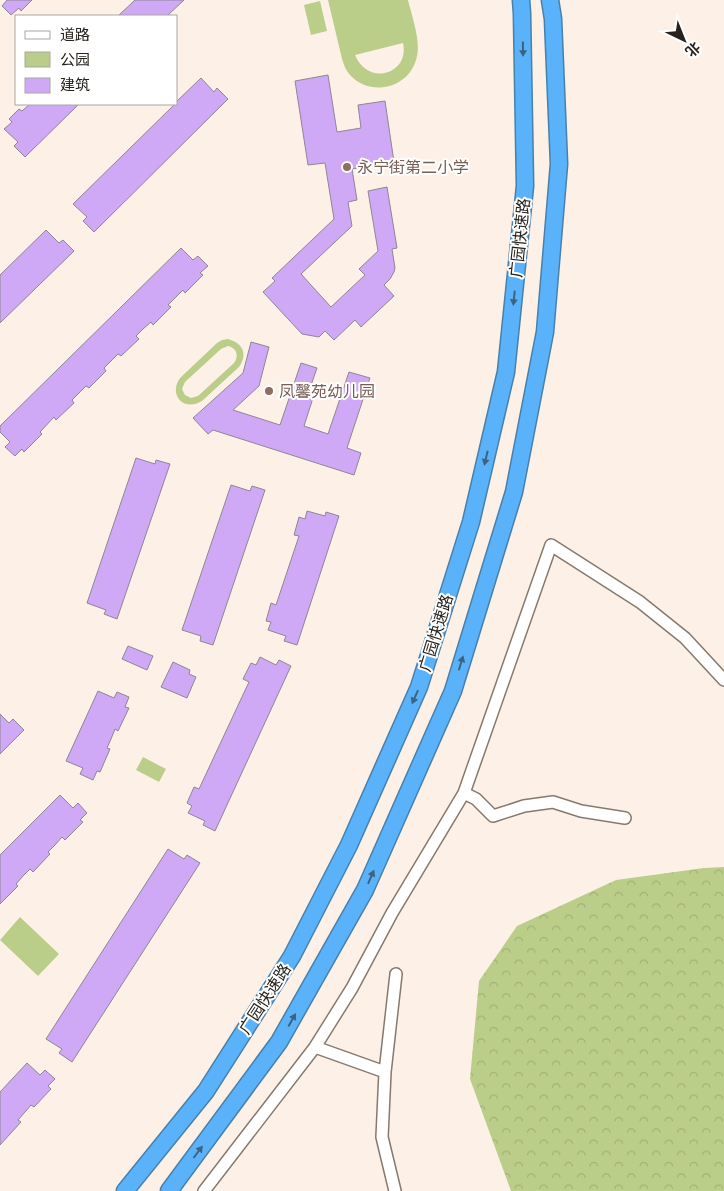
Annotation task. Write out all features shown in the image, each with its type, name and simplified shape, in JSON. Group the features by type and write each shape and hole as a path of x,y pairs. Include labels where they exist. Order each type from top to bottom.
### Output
{"highway":[{"name":"广园快速路","path":"169,1191 284,1034 365,890 453,691 514,492 545,332 559,164 551,0"},
{"name":"广园快速路","path":"125,1191 206,1091 292,956 349,845 419,687 471,522 506,372 525,186 521,4"}],"street":[{"path":"204,1191 315,1047 352,988 392,913 464,793 551,546 640,602 685,638 724,680"},
{"path":"464,793 476,799 493,816 524,806 553,802 581,811 625,818"},
{"path":"395,1191 382,1137 385,1072 396,974"},
{"path":"315,1047 385,1072"}],"green space":[{"path":"328,0 408,0 416,30 418,53 412,70 405,77 397,83 388,86 378,88 368,86 351,76 346,70","holes":["403,43 403,54 400,62 394,69 386,73 369,71 361,65 355,55"]},
{"path":"320,1 327,31 311,35 304,5"},
{"path":"228,339 233,341 243,350 243,358 239,367 202,401 195,404 184,403 177,396 176,390 180,378 222,340","holes":["228,346 236,353 234,363 198,396 191,398 185,395 182,389 185,382 221,349"]},
{"path":"143,757 166,769 159,782 136,770"},
{"path":"724,867 724,1191 511,1191 470,1079 479,981 517,926 616,880"},
{"path":"20,917 59,954 38,976 0,940"}],"building":[{"path":"7,0 32,0 21,11 19,8 11,15 2,6"},
{"path":"135,0 184,0 168,15 119,15"},
{"path":"328,75 337,132 361,128 358,105 385,101 394,162 352,169 357,200 348,202 352,226 301,274 331,307 365,275 359,269 378,251 368,191 387,187 397,248 392,249 394,272 384,285 394,296 361,327 355,320 334,340 325,331 319,337 302,334 263,292 275,281 272,278 334,219 325,163 308,165 295,81"},
{"path":"201,78 214,92 217,88 228,99 94,232 83,221 87,217 73,204 174,105 178,105 178,100"},
{"path":"29,105 78,105 25,157 14,146 18,142 4,129 12,122 9,119 19,109 22,111"},
{"path":"46,230 59,243 63,240 74,251 0,323 0,275"},
{"path":"181,248 193,260 198,256 208,266 200,273 203,275 185,293 183,290 168,305 171,307 153,325 151,322 143,329 136,336 139,339 121,356 118,354 104,368 106,371 89,388 86,386 72,400 74,403 56,420 54,417 40,432 42,434 24,452 22,449 15,456 5,447 10,442 0,432 0,426"},
{"path":"251,342 269,347 259,386 233,410 280,425 301,363 317,368 307,397 313,398 304,426 328,434 349,372 370,378 347,448 361,453 354,475 213,430 208,434 193,418 243,373"},
{"path":"136,458 155,464 156,460 170,464 117,619 104,614 106,610 87,603"},
{"path":"231,485 250,491 252,486 265,490 213,645 200,641 201,636 182,630"},
{"path":"307,511 325,516 326,512 339,516 297,645 284,641 286,636 268,630 271,622 266,621 271,603 276,605 299,536 294,535 299,517 305,519"},
{"path":"128,646 153,656 147,670 122,659"},
{"path":"260,657 276,665 279,660 291,666 215,831 203,825 205,821 188,813 192,806 187,803 194,787 199,789 249,682 243,679 251,663 256,665"},
{"path":"173,662 190,670 189,674 196,677 187,698 161,687"},
{"path":"98,691 114,698 117,692 129,697 125,707 129,708 118,731 115,729 107,748 110,749 100,772 97,771 93,780 80,774 83,768 66,761"},
{"path":"0,714 9,723 13,719 24,730 0,754"},
{"path":"60,795 73,808 78,803 87,813 80,820 83,822 65,840 62,837 48,852 50,854 33,872 30,869 23,876 16,884 18,886 0,904 0,855"},
{"path":"168,849 184,859 187,855 200,863 72,1062 59,1053 62,1049 46,1039"},
{"path":"27,1063 40,1075 45,1070 55,1079 48,1086 51,1089 34,1107 31,1105 18,1120 21,1122 0,1145 0,1092"}],"place":[{"name":"永宁街第二小学","path":"347,167"},
{"name":"凤馨苑幼儿园","path":"269,391"}]}
